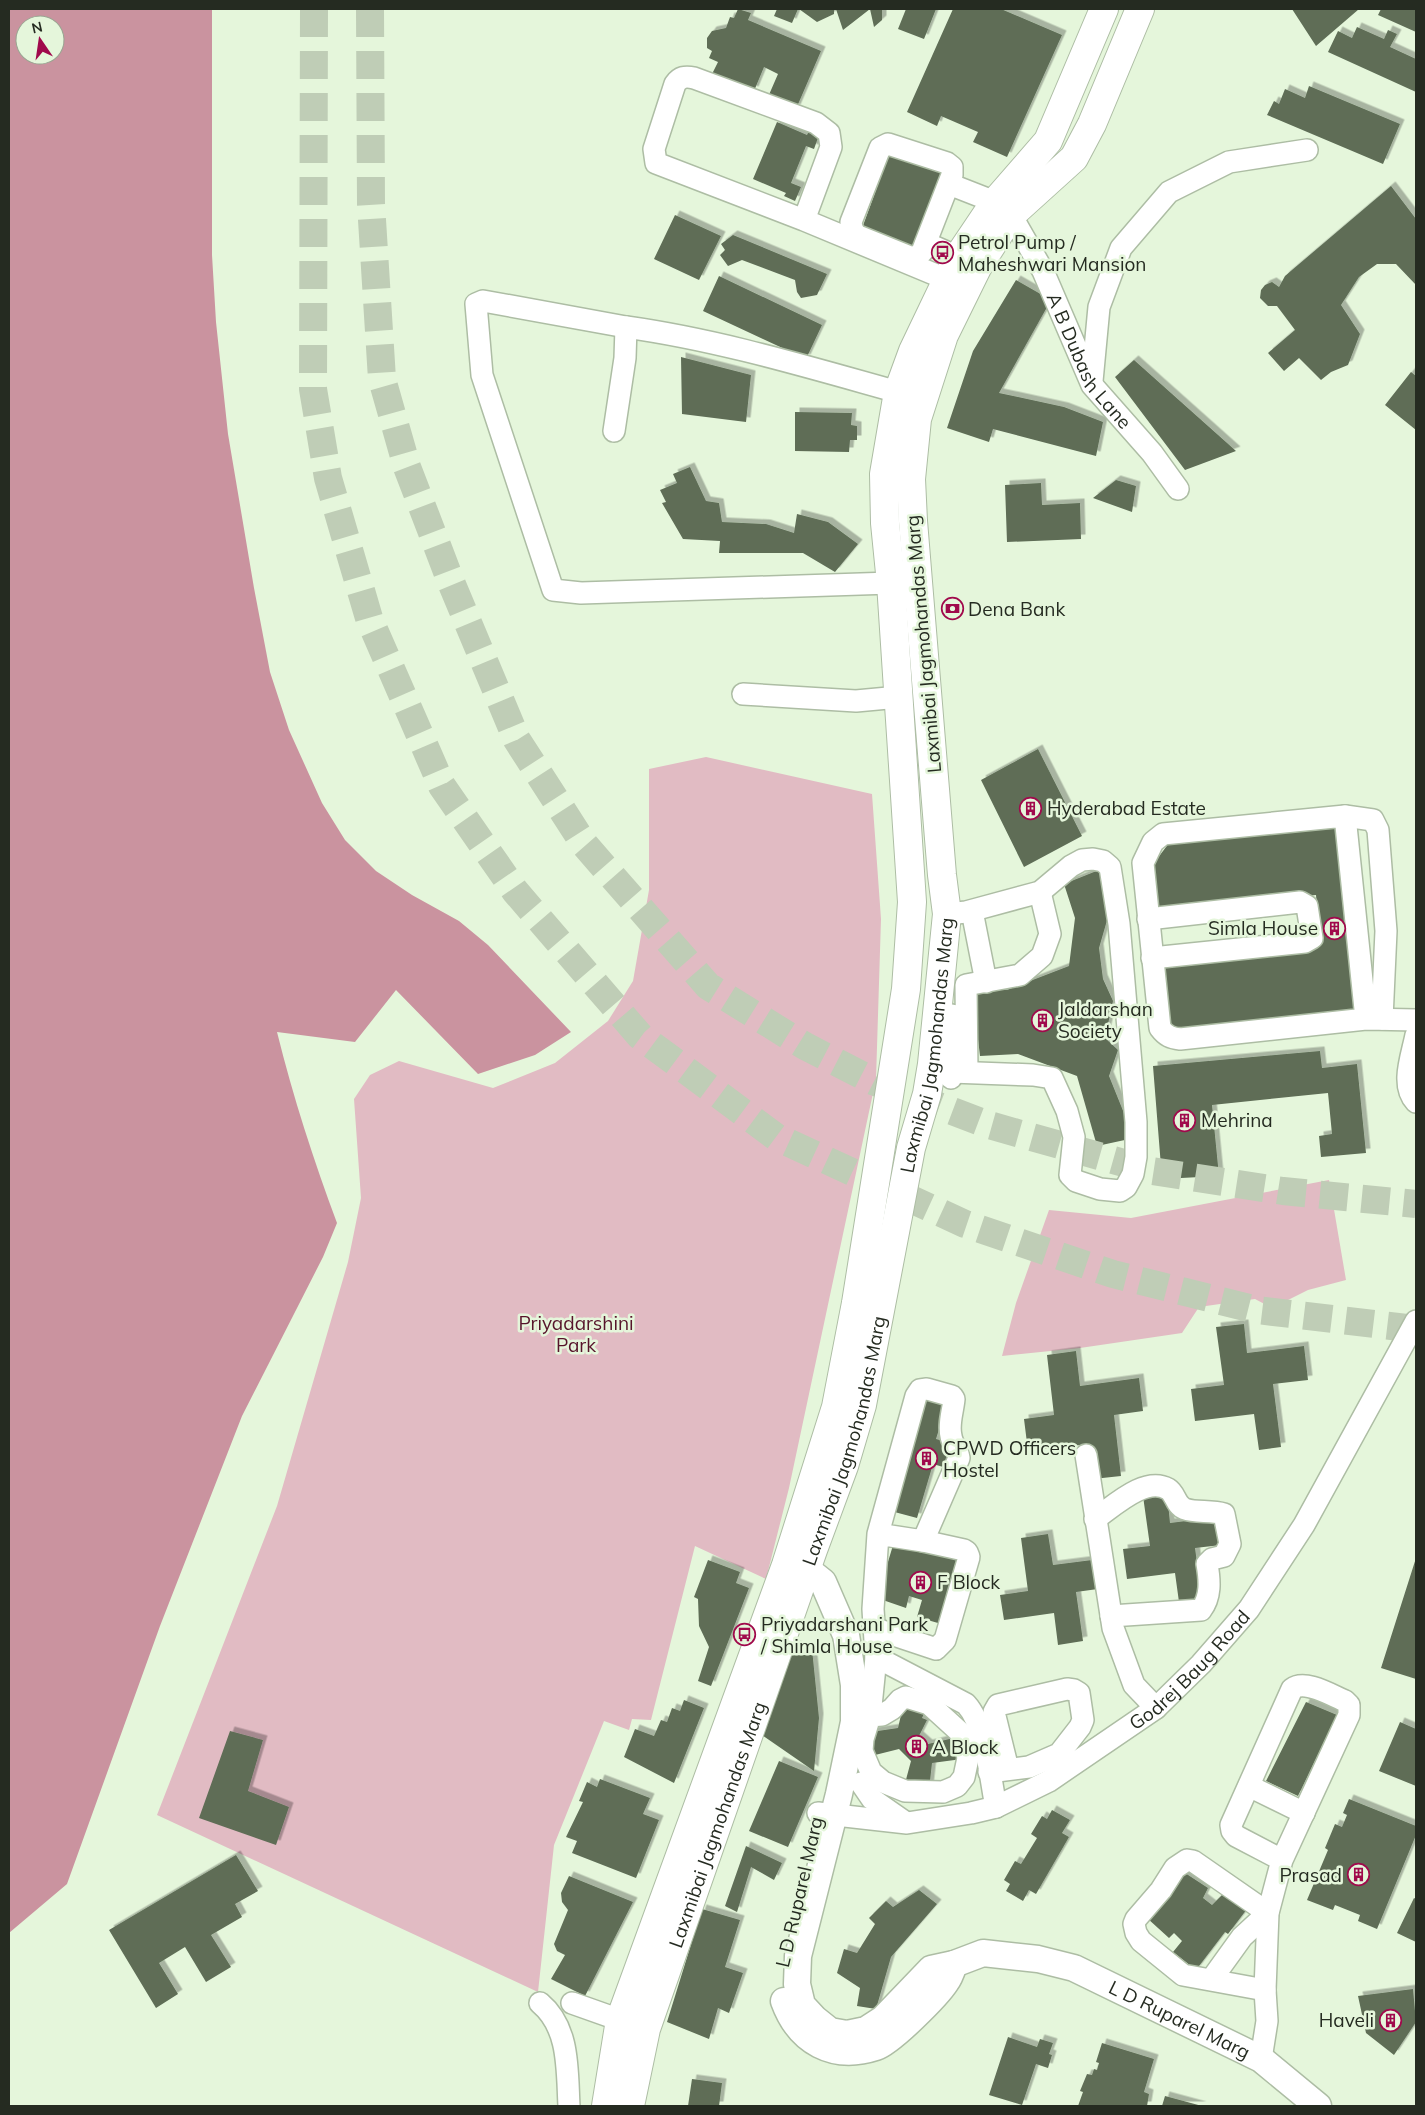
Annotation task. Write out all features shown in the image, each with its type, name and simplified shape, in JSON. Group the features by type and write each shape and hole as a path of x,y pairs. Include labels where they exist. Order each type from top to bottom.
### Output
{"main road":[{"name":"Laxmibai Jagmohandas Marg","path":"796,1568 836,1407 856,1303 906,989 912,902 884,474 898,392 913,351 952,268 1003,208 1048,141 1104,9"},
{"name":"Laxmibai Jagmohandas Marg","path":"630,2106 646,2029 682,1888 796,1568 844,1466 864,1396 910,1157 927,1094 955,920 924,664 915,550 911,479 917,419 944,334 977,268 1003,208 1074,158 1092,124 1140,9"},
{"path":"897,668 924,664"},
{"name":"Laxmibai Jagmohandas Marg","path":"606,2106 620,2020 682,1888"}],"street":[{"path":"804,220 831,147 829,133 825,128 694,78 685,76 679,79 674,84 654,149 656,163 804,220 952,268"},
{"path":"891,145 948,163 951,165 952,171 949,184 926,243 919,255 910,257 854,232 851,222 880,148 891,145"},
{"path":"1092,385 1099,308 1121,248 1169,192 1229,162 1307,150"},
{"path":"949,184 1003,208"},
{"name":"A B Dubash Lane","path":"1003,208 1043,271 1092,385 1152,453 1178,489"},
{"path":"926,243 952,268"},
{"path":"891,583 582,593 553,590 482,375 476,304 483,301 681,335 766,355 898,392"},
{"path":"614,431 625,358 626,327"},
{"path":"888,548 915,550"},
{"path":"743,694 856,701 898,697"},
{"path":"1346,816 1374,1019"},
{"path":"1374,1019 1386,931 1378,830 1373,820 1346,816 1164,834 1153,842 1143,863 1160,1028 1164,1034 1180,1039 1374,1019 1416,1020"},
{"path":"955,920 1040,892 1071,866 1082,860 1093,859 1103,861 1110,867 1119,924 1136,1122 1136,1156 1133,1174 1126,1187 1120,1191 1100,1189 1076,1181 1070,1175 1074,1137 1067,1111 1052,1078 1032,1075 957,1074"},
{"path":"957,1074 966,985 1020,976 1042,956 1050,934 1040,892"},
{"path":"1148,919 1300,902 1308,906 1312,934 1312,938 1305,942 1152,958"},
{"path":"955,920 986,982"},
{"path":"955,920 953,964 957,1074"},
{"path":"1416,1035 1407,1084 1412,1098 1416,1102"},
{"name":"Godrej Baug Road","path":"826,1814 907,1823 971,1813 996,1806 1049,1781 1156,1708 1201,1664 1249,1609 1304,1525 1416,1321"},
{"path":"907,1823 872,1788 871,1772 862,1751 863,1739 870,1716 876,1657 873,1628 878,1534 916,1396 920,1390 927,1389 952,1396 954,1399 950,1430 959,1458 923,1542"},
{"path":"1086,1456 1113,1628 1134,1685 1156,1708"},
{"path":"1095,1519 1142,1487 1153,1484 1174,1493 1178,1505 1185,1509 1224,1514 1230,1544 1224,1556 1212,1559 1207,1564 1208,1602 1201,1610 1111,1616"},
{"path":"873,1628 936,1650 945,1640 969,1557 964,1550 878,1534"},
{"name":"L D Ruparel Marg","path":"796,1568 823,1582 838,1620 835,1638 848,1685 840,1721 826,1814 782,1951 780,1992 789,2015 802,2033 816,2043 831,2050 855,2051 877,2046 903,2028 946,1982 954,1964 983,1953 1038,1959 1074,1968 1261,2059 1318,2106"},
{"path":"876,1657 966,1704 973,1711 998,1770"},
{"path":"1261,2059 1267,2021 1265,1990 1268,1913 1282,1860 1349,1715 1349,1706 1345,1700 1306,1686 1297,1686 1292,1689 1231,1824 1232,1831 1236,1836 1282,1860"},
{"path":"996,1806 998,1770 995,1709 998,1705 1067,1689 1079,1693 1083,1720 1080,1727 1059,1754 1029,1766 998,1770"},
{"path":"870,1716 882,1715 892,1710 900,1700 906,1697 929,1704 963,1735 968,1758 964,1777 957,1786 943,1792 872,1788"},
{"path":"1249,1786 1304,1812"},
{"path":"1265,1990 1183,1974 1141,1941 1136,1933 1134,1924 1161,1890 1175,1868 1181,1862 1187,1860 1193,1861 1268,1913"},
{"path":"1211,1980 1242,1936 1268,1913"},
{"path":"540,2003 549,2011 558,2027 565,2046 569,2106"},
{"path":"558,2027 571,2018 574,2004 646,2029"}],"green space":[{"name":"Priyadarshini Park","path":"706,757 872,794 881,919 876,1079 789,1488 766,1579 695,1546 651,1720 632,1719 629,1730 604,1721 554,1845 538,1992 157,1815 277,1506 348,1262 361,1198 354,1099 370,1075 399,1061 493,1088 555,1063 608,1021 633,981 649,890 649,769"},
{"path":"1329,1180 1346,1280 1308,1290 1272,1308 1255,1299 1199,1307 1182,1333 1080,1348 1002,1356 1016,1303 1049,1210 1131,1218"}],"shaded area":[{"path":"9,9 212,9 212,255 216,322 228,434 254,588 270,672 289,730 322,803 345,840 376,871 412,895 459,921 488,945 571,1032 535,1055 478,1074 396,990 355,1042 277,1032 304,1129 337,1223 323,1257 242,1416 160,1626 67,1884 9,1933"}],"building":[{"path":"738,9 751,13 748,20 821,51 796,109 768,97 778,74 764,67 754,91 712,74 718,62 709,58 712,51 707,48 707,38 712,31 726,28 730,17 734,18"},
{"path":"777,9 798,9 792,23 774,16"},
{"path":"799,9 834,9 834,14 817,22"},
{"path":"836,9 870,9 843,30"},
{"path":"870,9 882,9 882,20 874,27"},
{"path":"906,9 936,9 924,39 898,29"},
{"path":"953,9 1001,9 1062,35 1007,157 973,142 978,132 941,116 937,126 907,112"},
{"path":"1292,9 1359,9 1316,46"},
{"path":"1381,9 1416,9 1416,32 1378,15"},
{"path":"1357,27 1384,39 1388,30 1397,34 1390,47 1416,59 1416,92 1328,52 1338,31 1352,38"},
{"path":"1309,86 1400,124 1383,164 1267,115 1274,101 1279,104 1285,89 1305,98"},
{"path":"777,122 807,135 809,131 819,135 814,149 806,146 791,183 801,187 795,201 784,196 786,193 753,179"},
{"path":"891,149 944,168 914,250 861,231"},
{"path":"1391,186 1416,219 1416,285 1396,264 1377,264 1359,277 1341,305 1360,334 1348,365 1331,372 1321,380 1299,358 1284,371 1268,353 1295,330 1277,306 1268,306 1260,298 1261,290 1265,285 1272,282 1279,287 1285,276"},
{"path":"675,215 721,236 699,280 654,259"},
{"path":"733,235 827,274 817,295 801,298 797,292 795,280 742,260 728,266 720,255 725,250 721,244"},
{"path":"719,276 822,325 806,359 703,311"},
{"path":"1016,280 1051,300 999,393 1064,407 1103,422 1096,456 993,429 989,442 947,428 973,351"},
{"path":"681,357 751,375 746,422 682,414"},
{"path":"1134,360 1236,451 1185,470 1115,377"},
{"path":"1411,372 1416,376 1416,430 1385,405"},
{"path":"795,412 852,413 851,425 857,426 857,440 850,440 849,452 795,451"},
{"path":"690,467 706,501 719,503 722,522 766,524 794,533 797,514 828,522 858,544 835,572 803,553 719,553 720,541 683,539 662,503 666,502 660,490 677,483 673,474"},
{"path":"1116,480 1136,486 1132,512 1093,498"},
{"path":"1041,483 1042,505 1080,503 1081,539 1007,542 1005,485"},
{"name":"Hyderabad Estate","path":"1038,749 1082,836 1024,867 981,780"},
{"name":"Simla House","path":"1337,820 1358,1010 1168,1031 1161,965 1320,944 1316,895 1158,911 1154,863 1172,839"},
{"name":"Jaldarshan Society","path":"1099,870 1110,910 1099,948 1103,979 1113,1001 1105,1038 1118,1050 1109,1076 1134,1138 1097,1146 1077,1076 1018,1054 980,1056 972,989 1007,990 1069,966 1075,918 1064,884"},
{"name":"Mehrina","path":"1320,1051 1322,1068 1357,1064 1366,1153 1321,1157 1319,1136 1332,1134 1328,1093 1212,1105 1219,1176 1162,1179 1153,1066"},
{"path":"1244,1324 1247,1353 1304,1346 1308,1380 1273,1384 1281,1447 1259,1450 1254,1414 1195,1421 1191,1389 1224,1385 1216,1327"},
{"path":"1076,1351 1080,1386 1139,1378 1143,1411 1114,1415 1121,1476 1093,1479 1089,1444 1028,1451 1024,1419 1054,1415 1047,1355"},
{"name":"CPWD Officers Hostel","path":"921,1395 947,1403 936,1439 947,1442 950,1469 933,1464 917,1518 887,1510"},
{"path":"1167,1493 1170,1523 1218,1517 1221,1545 1195,1548 1202,1599 1179,1602 1175,1573 1127,1579 1123,1549 1150,1546 1143,1496"},
{"path":"1048,1534 1053,1565 1100,1559 1105,1588 1076,1592 1083,1641 1058,1645 1054,1613 1004,1620 1000,1595 1028,1591 1021,1538"},
{"name":"F Block","path":"894,1542 967,1555 945,1625 917,1617 922,1600 909,1596 906,1608 877,1598"},
{"path":"1416,1558 1416,1679 1381,1668"},
{"path":"708,1560 740,1572 736,1583 749,1588 711,1686 698,1681 709,1647 699,1626 698,1599 694,1597"},
{"path":"786,1643 812,1649 819,1718 814,1771 759,1733"},
{"path":"684,1700 704,1708 674,1783 624,1757 635,1729 654,1736 661,1720 667,1722 672,1708 680,1711"},
{"name":"A Block","path":"904,1702 927,1707 922,1718 927,1720 919,1736 928,1744 958,1737 962,1759 932,1763 929,1790 904,1787 911,1761 899,1749 875,1755 871,1732 898,1728"},
{"path":"1306,1702 1337,1715 1298,1796 1266,1781"},
{"path":"1400,1722 1416,1729 1416,1786 1379,1771"},
{"path":"230,1731 263,1740 248,1791 289,1807 276,1845 199,1818"},
{"path":"779,1761 818,1777 788,1847 749,1831"},
{"path":"600,1779 650,1798 643,1814 659,1820 636,1878 572,1853 577,1841 566,1837 583,1802 579,1801 587,1782 597,1787"},
{"name":"Prasad","path":"1349,1799 1416,1826 1416,1835 1377,1929 1358,1921 1360,1915 1335,1905 1333,1910 1307,1900 1328,1850 1325,1848 1335,1824 1342,1827 1347,1815 1343,1813"},
{"path":"1052,1810 1070,1820 1062,1833 1069,1837 1036,1894 1029,1890 1023,1901 1006,1891 1010,1884 1004,1880 1015,1861 1021,1864 1037,1838 1031,1834 1042,1816 1047,1819"},
{"path":"746,1846 782,1863 774,1880 751,1867 737,1912 725,1906"},
{"path":"236,1855 258,1891 235,1904 242,1917 211,1935 231,1967 206,1982 185,1947 159,1963 178,1994 156,2008 109,1930"},
{"path":"1185,1873 1208,1888 1203,1898 1212,1905 1226,1891 1247,1909 1228,1934 1225,1932 1196,1970 1173,1952 1182,1941 1174,1933 1169,1938 1147,1918 1168,1896"},
{"path":"569,1876 633,1902 585,1996 551,1979 565,1955 557,1951 554,1944 568,1910 562,1902 561,1893"},
{"path":"919,1890 937,1904 891,1957 876,2009 857,2006 860,1988 837,1973 844,1949 857,1953 875,1924 869,1918 886,1901 893,1907"},
{"path":"1414,1898 1416,1899 1416,1942 1397,1933"},
{"path":"702,1909 740,1920 725,1967 743,1973 729,2013 718,2008 709,2039 667,2022"},
{"name":"Haveli","path":"1413,1989 1416,2022 1394,2055 1366,2033 1358,1996"},
{"path":"1008,2037 1037,2047 1040,2039 1053,2043 1049,2054 1052,2055 1048,2068 1036,2064 1022,2105 989,2095"},
{"path":"1102,2043 1154,2059 1144,2092 1149,2094 1147,2106 1078,2106 1083,2092 1080,2091 1087,2074 1092,2075 1094,2069 1097,2070 1099,2063 1096,2062"},
{"path":"692,2079 722,2083 719,2106 688,2106"},
{"path":"1165,2096 1202,2106 1162,2106"}],"tunnel":[{"path":"314,9 313,389 328,478 369,618 442,786 515,891 640,1036 776,1137 965,1224 1113,1274 1257,1310 1416,1329"},
{"path":"370,9 371,204 382,379 407,467 451,582 517,740 584,844 708,986 805,1046 875,1082 989,1125 1152,1171 1283,1191 1416,1204"}],"place":[{"name":"Petrol Pump / Maheshwari Mansion","path":"942,253"},
{"name":"Dena Bank","path":"952,609"},
{"name":"Hyderabad Estate","path":"1031,808"},
{"name":"Simla House","path":"1334,928"},
{"name":"Jaldarshan Society","path":"1042,1020"},
{"name":"Mehrina","path":"1185,1120"},
{"name":"CPWD Officers Hostel","path":"927,1459"},
{"name":"F Block","path":"921,1582"},
{"name":"Priyadarshani Park / Shimla House","path":"745,1635"},
{"name":"A Block","path":"916,1747"},
{"name":"Prasad","path":"1358,1875"},
{"name":"Haveli","path":"1390,2020"}]}
